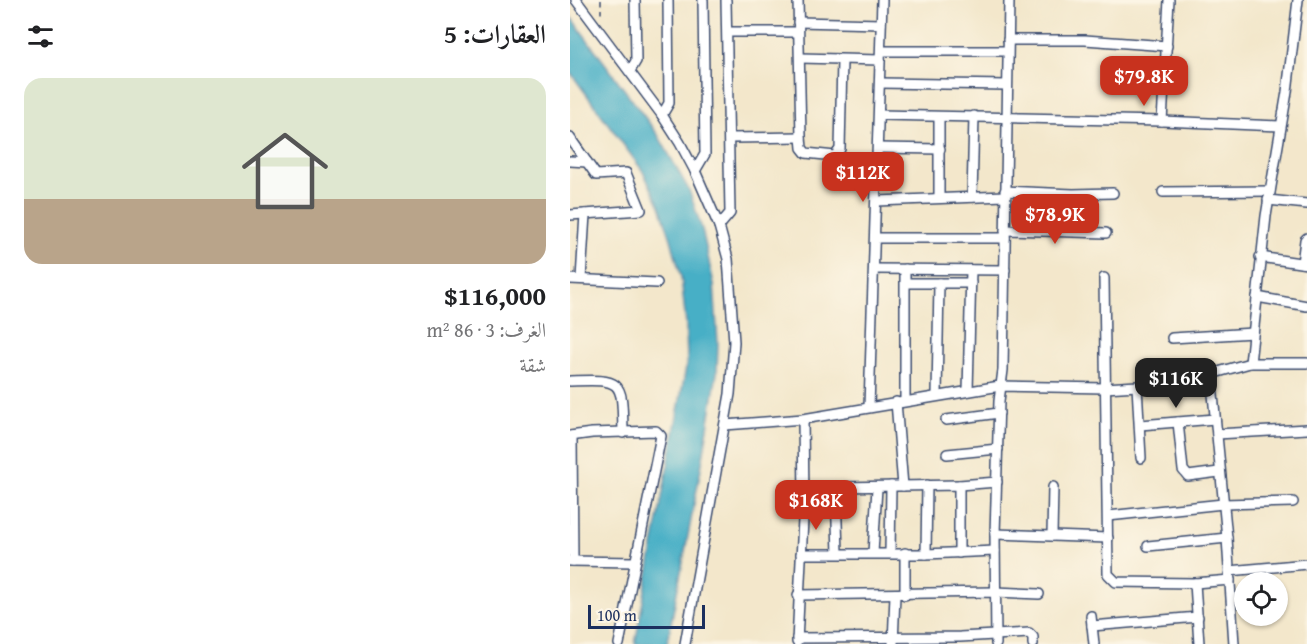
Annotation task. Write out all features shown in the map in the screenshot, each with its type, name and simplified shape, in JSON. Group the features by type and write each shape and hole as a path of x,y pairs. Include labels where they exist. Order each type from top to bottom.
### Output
{"street":[{"path":"576,0 662,115 695,171 719,226 728,259 734,342 730,394 685,644"},
{"path":"630,71 636,61 634,0"},
{"path":"662,115 669,103 668,0"},
{"path":"695,171 705,154 704,0"},
{"path":"719,226 730,213 726,0"},
{"path":"798,0 801,137 802,148 806,153 835,156 840,149 842,60"},
{"path":"869,407 882,0"},
{"path":"996,640 995,534 1000,386 1003,370 1009,0"},
{"path":"1162,121 1168,0"},
{"path":"1250,363 1260,256 1287,92 1298,0"},
{"path":"728,32 881,24"},
{"path":"1008,40 1084,40 1167,46"},
{"path":"800,58 842,60 880,56 1007,51"},
{"path":"880,83 1007,85"},
{"path":"879,116 974,116 1280,126"},
{"path":"972,197 974,116"},
{"path":"939,117 939,198"},
{"path":"730,138 801,137"},
{"path":"570,138 596,175 626,173 641,210 570,214"},
{"path":"878,148 940,149"},
{"path":"570,161 587,162"},
{"path":"1163,192 1269,195 1307,204"},
{"path":"876,201 972,197 1005,193 1113,193"},
{"path":"581,279 585,214"},
{"path":"875,238 1106,232"},
{"path":"1260,256 1304,263 1307,238"},
{"path":"874,269 1005,270"},
{"path":"903,486 901,402 907,283 905,270"},
{"path":"968,391 971,270"},
{"path":"1104,278 1108,573 1116,582 1195,583 1307,564"},
{"path":"570,279 657,283"},
{"path":"907,283 971,283"},
{"path":"937,395 939,284"},
{"path":"1257,297 1307,306"},
{"path":"1172,338 1253,333"},
{"path":"725,425 803,419 1000,386 1104,388 1137,386 1211,374 1250,363 1307,363"},
{"path":"1211,374 1227,538 1234,644"},
{"path":"570,381 607,380 615,384 623,400 623,432"},
{"path":"1137,386 1141,458"},
{"path":"946,420 999,413"},
{"path":"803,419 804,500 797,641 996,640 1029,633 1033,637 1033,644"},
{"path":"1140,425 1215,419"},
{"path":"1178,422 1183,470 1188,476 1219,472"},
{"path":"1217,434 1307,429"},
{"path":"619,644 661,436 656,432 623,432 571,436 571,561 635,562"},
{"path":"947,454 998,448"},
{"path":"838,553 837,488 997,482"},
{"path":"926,554 927,485"},
{"path":"959,485 959,553"},
{"path":"890,553 891,486"},
{"path":"1052,536 1053,487"},
{"path":"873,553 877,488"},
{"path":"1108,516 1223,504 1293,502"},
{"path":"995,534 1108,538"},
{"path":"1148,546 1227,538"},
{"path":"801,554 926,554 995,551"},
{"path":"893,640 904,553"},
{"path":"1195,583 1199,644"},
{"path":"798,595 995,592 1039,594"},
{"path":"1094,644 1091,621 1198,618"}],"path":[{"path":"601,0 601,33"}],"water":[{"path":"570,16 658,135 689,190 702,229 714,284 718,343 717,373 667,644 635,644 687,362 681,277 660,206 642,170 570,72"}]}
